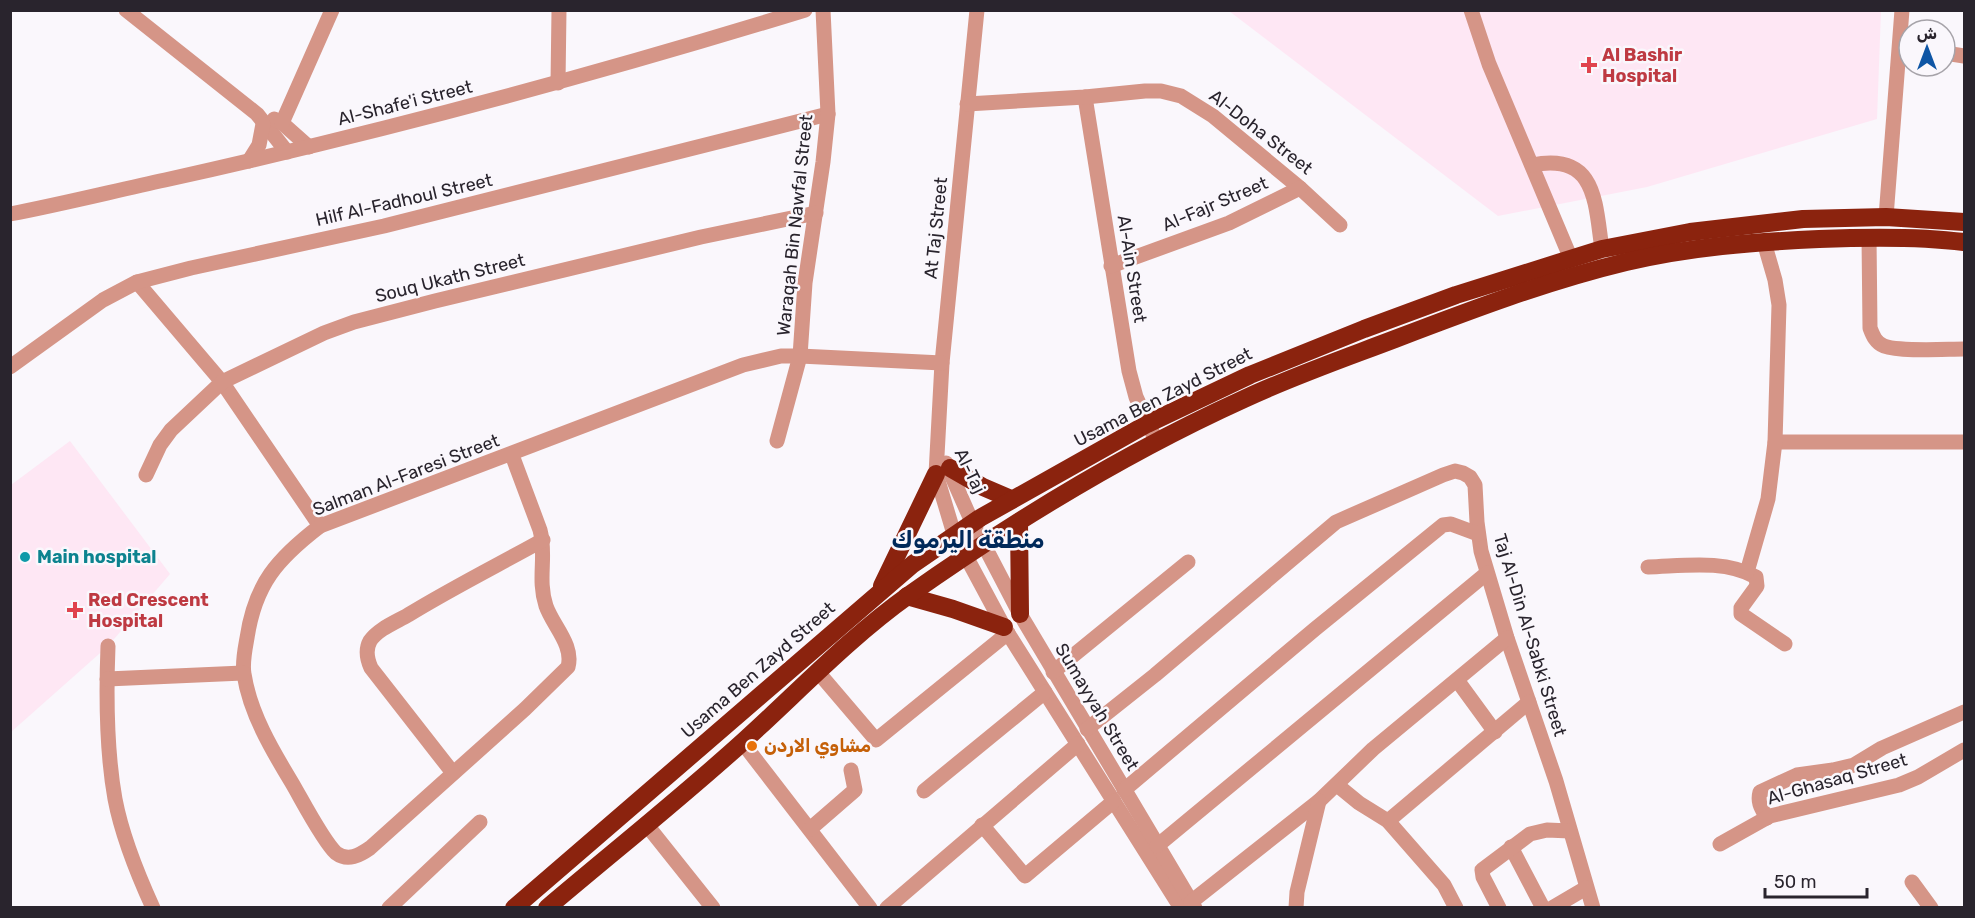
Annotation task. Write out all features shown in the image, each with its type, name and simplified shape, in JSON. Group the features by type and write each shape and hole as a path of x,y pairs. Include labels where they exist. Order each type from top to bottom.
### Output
{"highway":[{"name":"Usama Ben Zayd Street","path":"514,908 817,648 880,591 954,534 1011,499 1148,424 1250,375 1364,329 1456,296 1602,249 1668,236 1803,219 1886,217 1965,222"},
{"name":"Usama Ben Zayd Street","path":"547,908 742,742 818,672 907,596 1019,522 1158,442 1248,397 1451,318 1559,280 1628,262 1696,249 1764,242 1869,237 1965,242"},
{"path":"880,591 943,471 1011,499"},
{"path":"1019,522 1020,614"},
{"path":"907,596 1006,630"}],"street":[{"path":"282,123 332,10"},
{"path":"558,83 559,10"},
{"name":"Al-Shafe'i Street","path":"10,214 442,115 686,47 805,10"},
{"name":"Waraqah Bin Nawfal Street","path":"777,441 800,356 805,283 828,114 823,10"},
{"path":"965,10 976,17"},
{"path":"1471,10 1489,64 1571,259"},
{"path":"130,11 260,119 287,152"},
{"name":"At Taj Street","path":"938,450 942,363 976,17"},
{"path":"1886,217 1901,78"},
{"name":"Al-Doha Street","path":"968,104 1145,91 1161,91 1181,96 1213,116 1300,188 1340,225"},
{"name":"Al-Ain Street","path":"1084,97 1129,371 1136,397 1158,442"},
{"name":"Hilf Al-Fadhoul Street","path":"10,367 104,300 137,282 384,226 828,114"},
{"path":"260,119 270,117 282,123 309,147"},
{"path":"249,161 259,145 260,119"},
{"path":"1532,165 1563,165 1583,175 1592,187 1602,249"},
{"name":"Al-Fajr Street","path":"1111,266 1229,223 1300,188"},
{"name":"Souq Ukath Street","path":"146,475 160,445 171,430 222,382 324,333 354,322 701,237 816,213"},
{"path":"1869,237 1870,328 1877,341 1883,346 1896,348 1965,349"},
{"path":"1747,572 1768,499 1775,442 1779,305 1775,280 1764,242"},
{"path":"137,282 222,382 320,526"},
{"name":"Salman Al-Faresi Street","path":"543,540 540,570 542,593 550,615 569,649 568,666 525,709 370,848 351,858 337,853 326,840 256,716 243,673 252,610 260,588 277,564 295,545 320,526 743,365 781,356 942,363"},
{"path":"1775,442 1965,442"},
{"name":"Al-Taj","path":"938,450 954,534"},
{"path":"453,773 370,668 367,649 371,640 381,631 543,540 512,454"},
{"name":"Al-Taj","path":"943,471 972,522"},
{"name":"Taj Al-Din Al-Sabki Street","path":"1087,729 1340,519 1455,471 1470,477 1475,485 1478,534 1487,573 1559,789 1593,908"},
{"name":"Sumayyah Street","path":"972,522 1020,614 1087,729 1119,796 1189,906"},
{"path":"982,825 1025,876 1315,629 1443,525 1451,524 1478,534"},
{"name":"Sumayyah Street","path":"954,534 1006,630 1045,692 1078,744 1157,846 1189,906"},
{"path":"1053,672 1188,562"},
{"path":"1648,567 1717,565 1747,572 1756,577 1757,585 1740,608 1740,614 1785,644"},
{"path":"1157,846 1487,573"},
{"path":"818,672 876,740 1006,630"},
{"path":"1189,906 1319,801 1373,749 1507,638"},
{"path":"108,646 106,679 108,742 115,799 127,844 153,908"},
{"path":"106,679 243,673"},
{"path":"1457,680 1495,732"},
{"path":"924,791 1045,692"},
{"path":"1388,821 1529,702"},
{"path":"1767,818 1759,803 1760,792 1797,775 1854,765 1882,748 1965,712"},
{"path":"742,742 870,908"},
{"path":"887,908 1078,744"},
{"name":"Al-Ghasaq Street","path":"1720,844 1767,818 1784,812 1899,785 1918,777 1965,750"},
{"path":"810,828 855,790 851,770"},
{"path":"1337,785 1359,803 1388,821 1444,885 1456,908"},
{"path":"1296,908 1297,892 1319,801"},
{"path":"389,908 480,822"},
{"path":"646,824 713,908"},
{"path":"1499,908 1482,872 1485,867 1530,834 1538,831 1570,831"},
{"path":"1511,847 1543,908"},
{"path":"1912,882 1931,908"},
{"path":"1552,908 1586,888"}],"shaded area":[{"name":"Al Bashir Hospital","path":"1229,11 1881,11 1877,119 1647,187 1498,216"},
{"name":"Red Crescent Hospital","path":"70,441 170,574 108,646 11,732 11,485"}],"place":[{"name":"Al Bashir Hospital","path":"1589,65"},
{"name":"Main hospital","path":"25,557"},
{"name":"Red Crescent Hospital","path":"75,610"},
{"name":"مشاوي الاردن","path":"752,746"}],"district":[{"name":"منطقة اليرموك","path":"968,540"}]}
